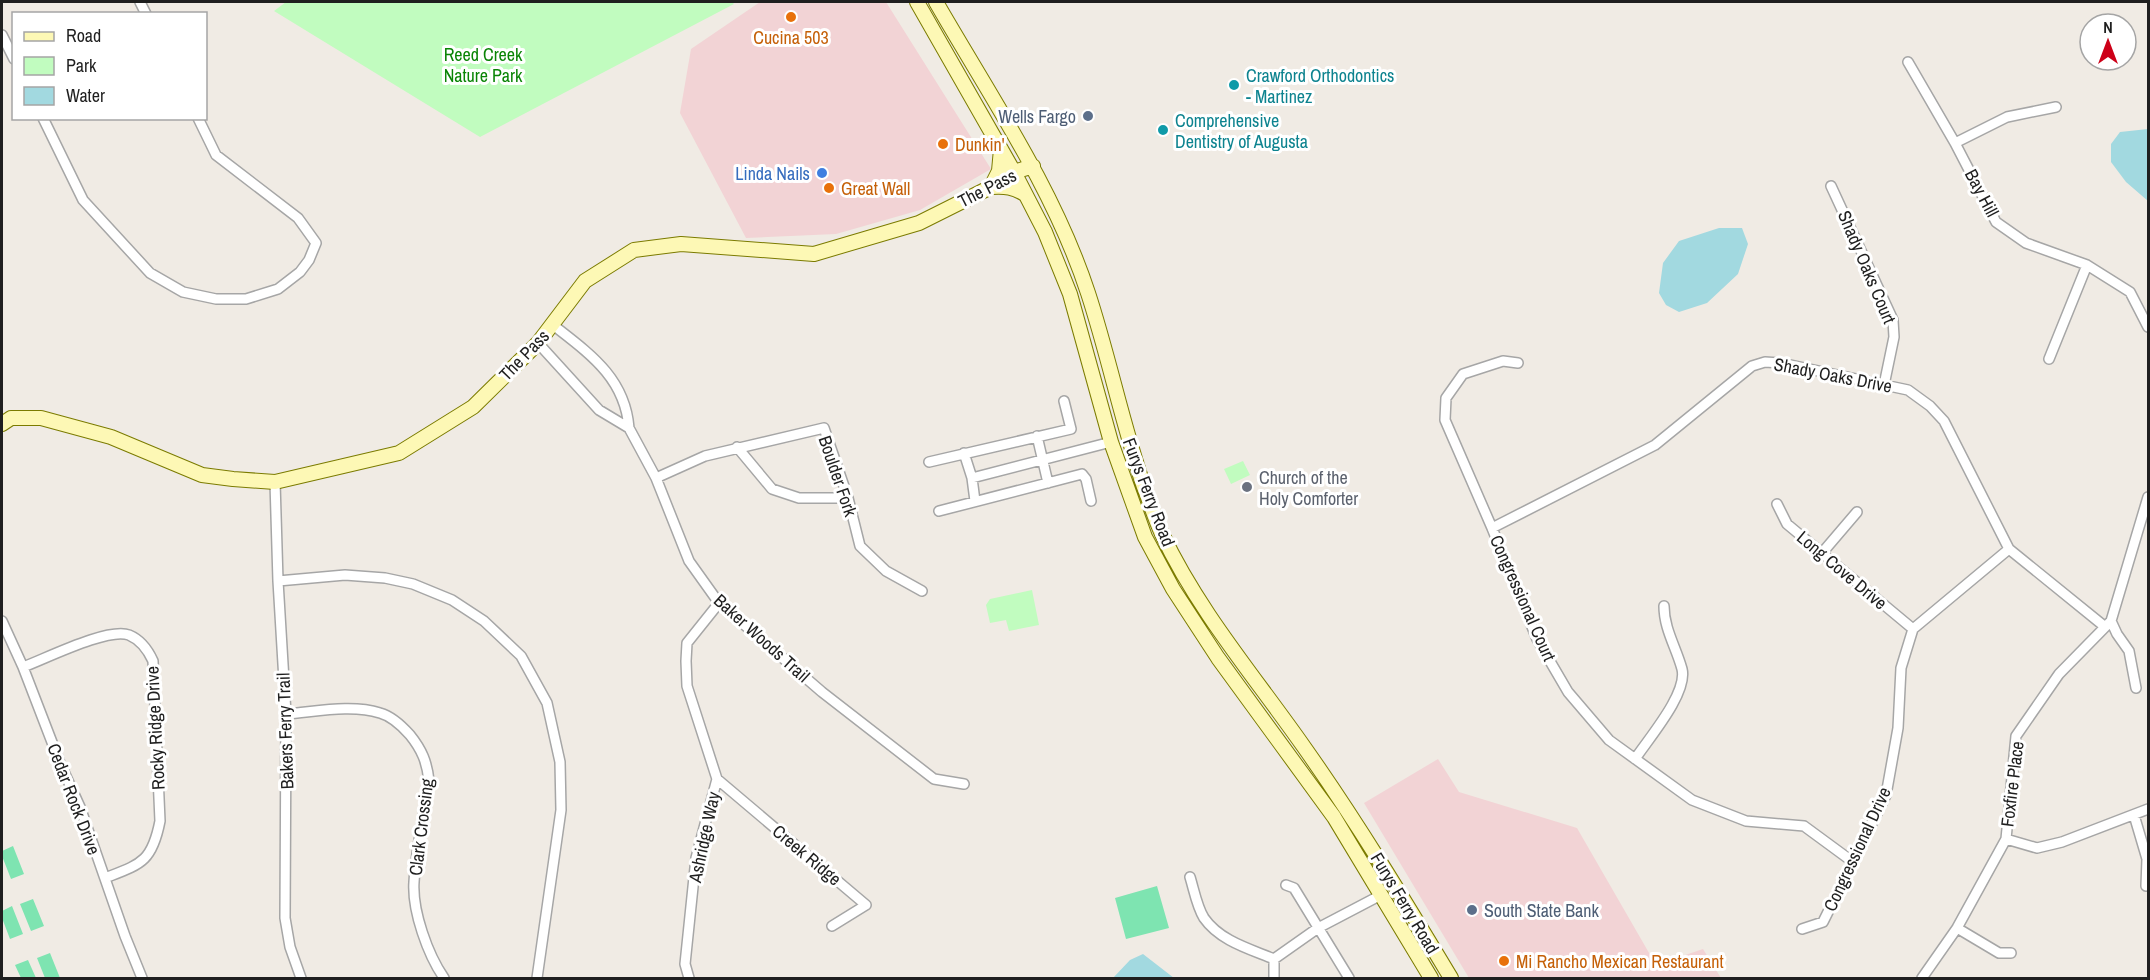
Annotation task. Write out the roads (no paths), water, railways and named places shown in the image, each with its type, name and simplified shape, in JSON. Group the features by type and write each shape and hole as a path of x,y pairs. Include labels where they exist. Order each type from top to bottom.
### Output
{"main road":[{"name":"Furys Ferry Road","path":"917,2 1014,172 1045,232 1070,294 1111,442 1145,537 1173,590 1218,658 1334,817 1431,978"},
{"name":"Furys Ferry Road","path":"936,2 1032,166 1060,225 1088,292 1128,441 1162,534 1188,584 1233,651 1262,686 1347,809 1451,978"},
{"path":"991,187 999,171 1001,149"},
{"name":"The Pass","path":"2,423 11,418 42,418 111,437 202,475 275,482 399,453 473,407 538,343 585,281 634,250 681,244 814,254 919,223 991,187 1014,172 1032,166"},
{"path":"991,187 1006,186 1026,195"}],"street":[{"path":"2,35 12,55"},
{"name":"Bay Hill","path":"1908,62 1955,142 1996,222 2026,243 2087,265 2130,292 2148,327"},
{"path":"1955,142 2007,117 2056,107"},
{"path":"44,120 83,200 150,273 183,292 216,299 246,299 278,290 300,272 309,260 316,243 298,218 216,155 199,120"},
{"name":"Shady Oaks Court","path":"1831,186 1893,320 1894,337 1884,385"},
{"path":"2049,359 2087,265"},
{"name":"Baker Woods Trail","path":"553,325 588,352 613,380 625,402 629,428 656,478 689,561 719,603 822,692 934,779 963,784"},
{"path":"538,343 599,410 629,428"},
{"name":"Congressional Court","path":"1518,363 1503,361 1462,374 1446,398 1445,420 1537,639 1568,692 1609,740 1692,800 1746,820 1804,826 1853,862"},
{"name":"Shady Oaks Drive","path":"1492,528 1655,445 1752,366 1765,362 1781,363 1908,390 1930,406 1944,421 2009,549 2107,623"},
{"path":"929,462 1071,429 1064,401"},
{"name":"Boulder Fork","path":"656,478 705,456 824,428 848,498 860,546 886,571 922,591"},
{"path":"1037,436 1048,483"},
{"path":"972,478 1111,442"},
{"path":"737,447 772,489 799,498 848,498"},
{"path":"964,453 972,478 975,501"},
{"path":"939,511 1082,474 1086,479 1091,501"},
{"name":"Bakers Ferry Trail","path":"275,482 285,714 285,918 290,947 301,978"},
{"name":"Foxfire Place","path":"1922,978 1957,928 2006,838 2016,736 2059,674 2107,623 2148,497"},
{"name":"Long Cove Drive","path":"1778,504 1787,524 1913,629"},
{"path":"1822,554 1857,512"},
{"path":"1913,629 2009,549"},
{"path":"278,581 345,575 385,578 413,584 452,600 468,610 484,621 521,656 547,703 561,762 561,810 537,978"},
{"name":"Ashridge Way","path":"689,978 685,964 696,858 717,779 687,686 687,643 719,603"},
{"path":"1635,759 1679,694 1683,671 1664,621 1664,606"},
{"name":"Cedar Rock Drive","path":"2,621 80,807 142,978"},
{"path":"2107,623 2129,651 2136,688"},
{"name":"Congressional Drive","path":"1802,929 1824,921 1886,795 1898,728 1901,668 1913,629"},
{"name":"Rocky Ridge Drive","path":"23,667 106,634 128,634 148,649 153,662 160,821 156,842 146,859 134,867 105,878"},
{"name":"Clark Crossing","path":"285,714 352,709 381,713 402,726 421,748 427,765 429,781 414,884 416,910 435,966 444,978"},
{"name":"Creek Ridge","path":"717,779 866,905 832,926"},
{"path":"2006,838 2037,848 2062,842 2148,809"},
{"path":"2134,815 2147,859 2146,886"},
{"path":"1190,877 1203,917 1217,932 1236,943 1274,959"},
{"path":"1286,885 1294,888 1350,978"},
{"path":"1274,959 1318,928 1381,895"},
{"path":"1957,928 1999,953 2011,953"},
{"path":"1274,959 1274,978"}],"water":[{"path":"2148,129 2148,201 2126,182 2111,162 2111,144 2120,132"},
{"path":"1719,228 1742,228 1748,244 1738,274 1707,303 1679,312 1666,305 1659,293 1663,263 1679,241"},
{"path":"1143,954 1174,978 1113,978 1130,960"}],"place":[{"name":"Cucina 503","path":"791,17"},
{"name":"Crawford Orthodontics - Martinez","path":"1234,85"},
{"name":"Wells Fargo","path":"1088,116"},
{"name":"Comprehensive Dentistry of Augusta","path":"1163,130"},
{"name":"Dunkin'","path":"943,144"},
{"name":"Linda Nails","path":"822,173"},
{"name":"Great Wall","path":"829,188"},
{"name":"Church of the Holy Comforter","path":"1247,487"},
{"name":"South State Bank","path":"1472,910"},
{"name":"Mi Rancho Mexican Restaurant","path":"1504,961"}],"park label":[{"name":"Reed Creek Nature Park","path":"483,64"}]}
